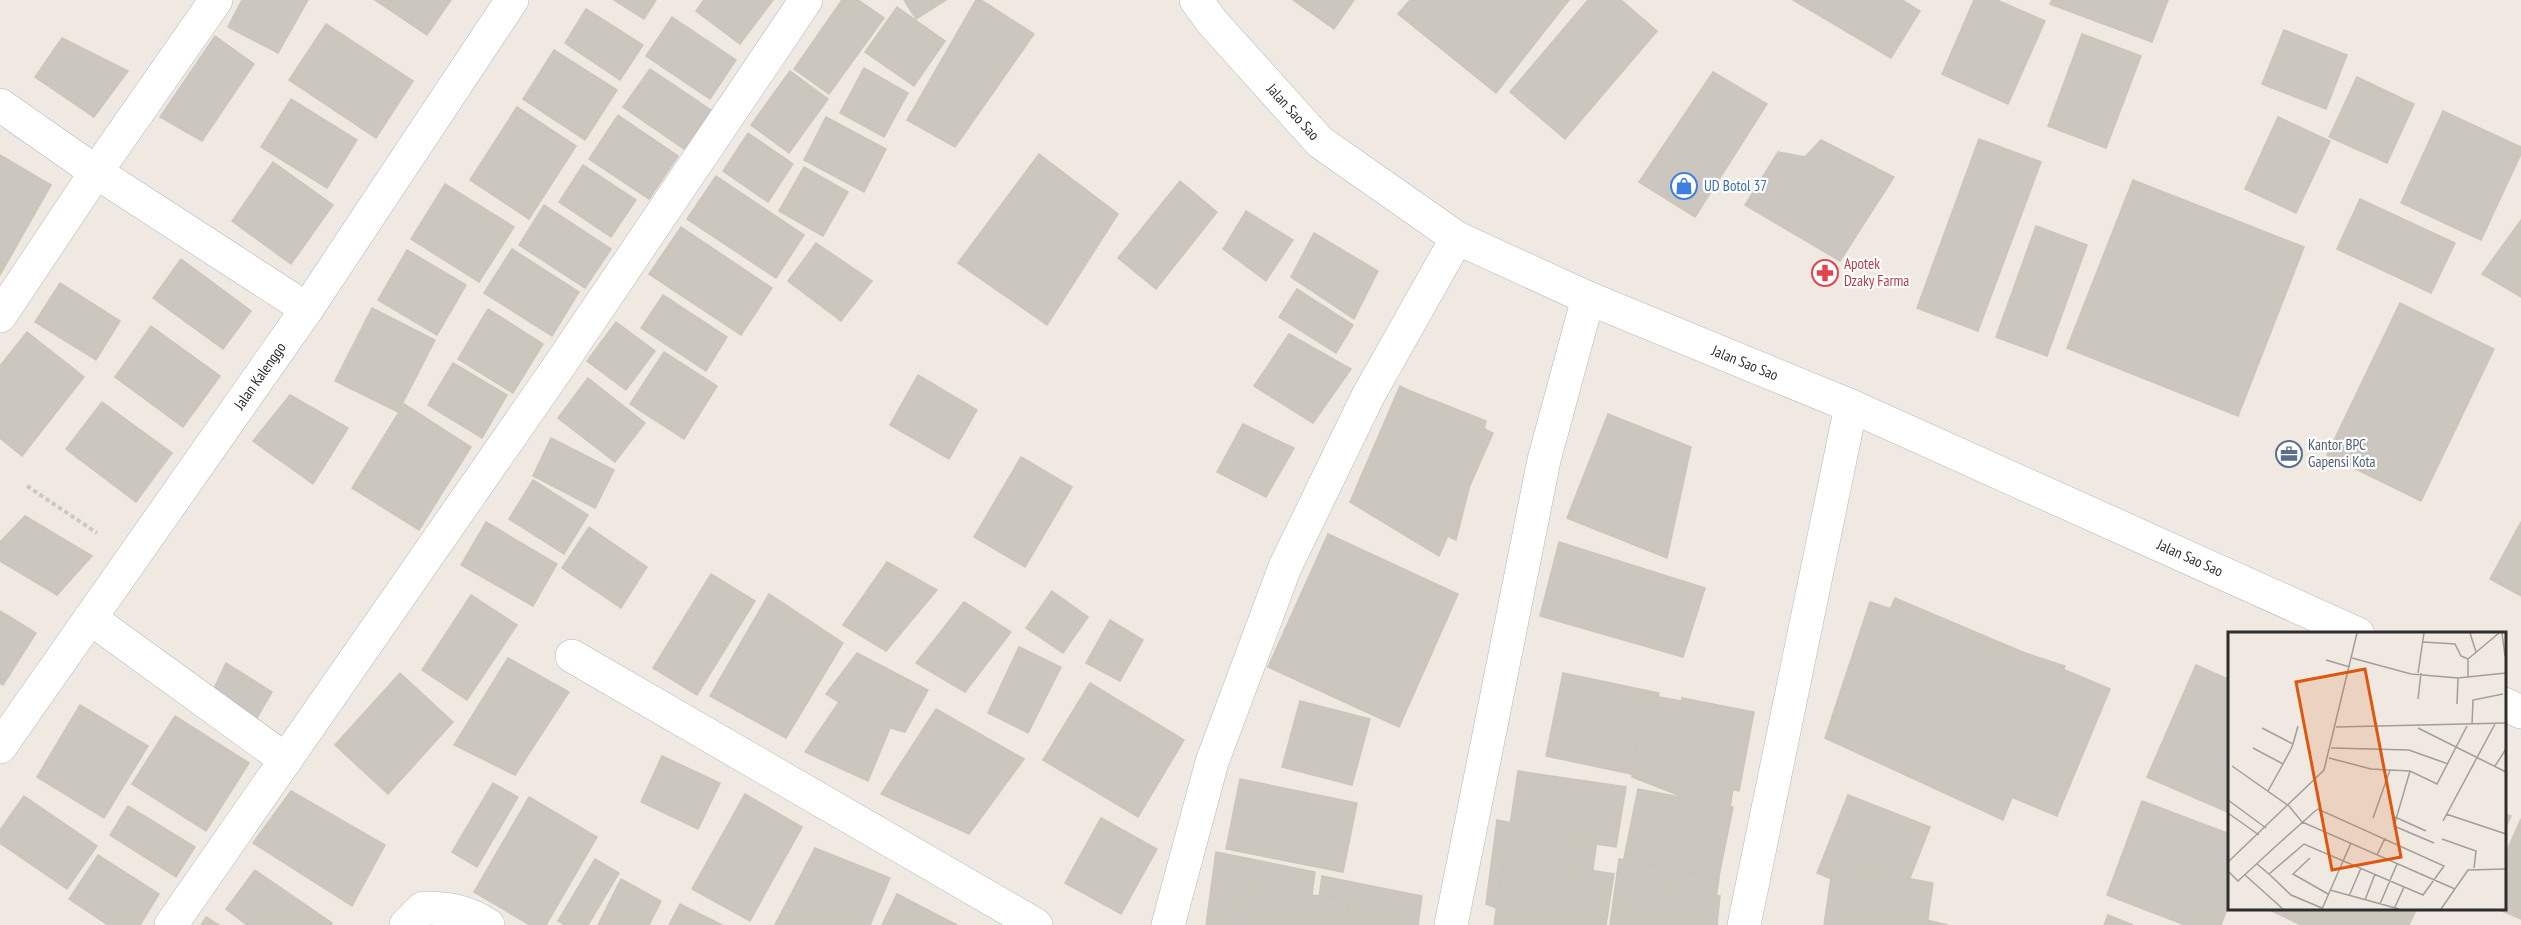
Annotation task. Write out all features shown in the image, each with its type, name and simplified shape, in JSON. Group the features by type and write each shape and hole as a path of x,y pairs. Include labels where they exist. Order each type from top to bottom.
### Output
{"street":[{"path":"0,316 96,172 216,0"},
{"name":"Jalan Kalenggo","path":"0,747 307,309 512,0"},
{"path":"171,925 559,366 806,0"},
{"name":"Jalan Sao Sao","path":"1196,0 1212,22 1320,142 1457,238 1588,298 1851,406 2354,632"},
{"path":"0,105 96,172 307,309"},
{"path":"1168,925 1212,762 1285,567 1368,396 1457,238"},
{"path":"1451,925 1544,460 1588,298"},
{"path":"1744,925 1851,406"},
{"path":"90,618 286,760"},
{"path":"572,656 1036,925"},
{"path":"2506,704 2521,712"},
{"path":"406,925 423,908 451,908 474,916 488,925"}],"path":[{"path":"27,486 133,556"}],"building":[{"path":"242,0 308,0 278,53 228,27"},
{"path":"375,0 451,0 427,35"},
{"path":"614,0 656,0 644,19"},
{"path":"704,0 773,0 740,44 696,11"},
{"path":"842,0 858,0 884,18 829,94 794,69"},
{"path":"904,0 946,0 916,19"},
{"path":"976,0 981,0 1034,34 955,147 907,120"},
{"path":"1293,0 1354,0 1334,29"},
{"path":"1410,0 1569,0 1496,93 1398,14"},
{"path":"1588,0 1621,0 1657,31 1565,139 1510,92"},
{"path":"1793,0 1902,0 1920,11 1891,58"},
{"path":"1974,0 1997,0 2045,21 2008,104 1942,74"},
{"path":"2052,0 2168,0 2152,42 2050,4"},
{"path":"897,7 945,41 914,86 865,52"},
{"path":"586,9 643,45 620,80 565,43"},
{"path":"672,17 736,60 710,99 646,56"},
{"path":"326,24 413,81 376,138 289,80"},
{"path":"2284,30 2347,55 2326,109 2262,84"},
{"path":"2082,34 2141,56 2106,148 2048,126"},
{"path":"215,36 254,64 202,141 160,117"},
{"path":"62,38 128,71 94,117 35,77"},
{"path":"554,50 617,90 585,140 523,99"},
{"path":"864,68 908,93 884,137 840,113"},
{"path":"650,69 711,110 684,149 623,107"},
{"path":"790,71 828,99 789,153 751,125"},
{"path":"1713,72 1767,104 1695,217 1639,182"},
{"path":"2357,77 2414,104 2387,163 2329,137"},
{"path":"291,99 357,140 327,188 261,147"},
{"path":"517,107 576,146 529,219 470,180"},
{"path":"2443,111 2521,147 2521,154 2481,240 2401,203"},
{"path":"618,115 678,156 649,199 589,159"},
{"path":"826,117 886,149 864,192 804,160"},
{"path":"2278,117 2330,141 2296,213 2245,189"},
{"path":"748,133 793,164 768,202 723,171"},
{"path":"1979,139 2041,162 1978,331 1917,308"},
{"path":"1821,140 1894,177 1840,261 1745,205 1778,152 1805,157"},
{"path":"1039,154 1118,214 1047,325 958,263"},
{"path":"0,155 51,185 0,275"},
{"path":"273,162 333,205 291,264 232,221"},
{"path":"583,165 636,200 611,237 559,202"},
{"path":"804,167 848,192 823,236 779,211"},
{"path":"716,176 804,235 776,278 687,219"},
{"path":"2133,180 2304,247 2238,416 2067,348"},
{"path":"1180,181 1217,212 1156,289 1118,258"},
{"path":"445,184 514,227 479,282 411,239"},
{"path":"2360,199 2455,243 2431,293 2337,249"},
{"path":"544,205 611,249 585,288 519,245"},
{"path":"1246,211 1293,240 1266,281 1223,249"},
{"path":"2521,220 2521,297 2482,274"},
{"path":"2036,226 2087,245 2047,356 1996,337"},
{"path":"681,227 772,288 741,335 649,274"},
{"path":"1314,233 1378,271 1354,319 1291,277"},
{"path":"816,243 872,281 841,321 788,281"},
{"path":"512,249 579,292 552,336 484,293"},
{"path":"407,250 466,285 437,335 378,300"},
{"path":"181,259 251,311 223,349 153,298"},
{"path":"60,283 120,321 96,360 35,322"},
{"path":"1297,289 1353,325 1336,353 1279,317"},
{"path":"663,295 727,337 706,371 641,328"},
{"path":"2400,303 2494,349 2421,501 2327,455"},
{"path":"372,308 435,340 398,412 335,381"},
{"path":"488,309 543,344 513,393 458,359"},
{"path":"616,322 655,351 626,390 587,361"},
{"path":"151,326 220,376 183,427 115,377"},
{"path":"27,332 84,377 22,456 0,438 0,366"},
{"path":"1289,334 1351,369 1313,423 1254,386"},
{"path":"664,352 717,386 684,439 630,404"},
{"path":"453,363 507,395 482,438 428,405"},
{"path":"918,375 977,410 949,459 890,425"},
{"path":"588,378 645,423 615,462 558,418"},
{"path":"1400,386 1493,433 1439,556 1350,502"},
{"path":"1410,391 1486,421 1456,540 1360,497"},
{"path":"290,395 348,428 313,484 253,441"},
{"path":"102,402 172,453 136,502 66,449"},
{"path":"404,404 471,447 419,530 352,488"},
{"path":"1608,414 1691,447 1667,558 1567,518"},
{"path":"1243,424 1294,448 1266,497 1217,472"},
{"path":"551,438 614,470 595,508 533,476"},
{"path":"1021,457 1072,487 1025,567 974,537"},
{"path":"533,480 588,515 564,554 509,519"},
{"path":"25,516 92,556 57,595 0,561 0,542"},
{"path":"486,522 557,564 533,606 461,565"},
{"path":"2521,522 2521,596 2490,579"},
{"path":"589,527 647,567 621,608 562,568"},
{"path":"1328,534 1458,594 1399,727 1268,667"},
{"path":"1559,542 1705,588 1683,657 1540,616"},
{"path":"887,562 937,590 886,651 843,625"},
{"path":"711,574 755,601 697,695 653,668"},
{"path":"1052,591 1088,617 1063,653 1026,628"},
{"path":"769,594 843,643 786,738 710,696"},
{"path":"471,595 517,625 467,700 422,670"},
{"path":"1895,598 2110,689 2057,816 1841,726"},
{"path":"964,602 1011,632 965,692 916,663"},
{"path":"1870,602 2065,666 2003,820 1825,738"},
{"path":"0,611 36,633 3,685 0,683"},
{"path":"1110,620 1143,640 1120,681 1086,663"},
{"path":"1019,647 1061,667 1028,733 988,713"},
{"path":"857,653 928,690 905,732 890,728 868,781 805,752 839,702 826,694"},
{"path":"508,658 569,692 515,775 454,745"},
{"path":"226,663 272,692 251,728 209,699"},
{"path":"2196,665 2228,679 2228,812 2147,777"},
{"path":"400,673 453,722 388,794 335,745"},
{"path":"1563,673 1659,693 1641,776 1546,756"},
{"path":"1090,683 1184,740 1138,817 1043,760"},
{"path":"1644,694 1744,713 1729,815 1632,777"},
{"path":"1682,698 1754,712 1739,791 1666,778"},
{"path":"1300,701 1370,719 1352,785 1282,767"},
{"path":"80,705 148,746 104,818 37,777"},
{"path":"936,709 1024,759 969,834 881,794"},
{"path":"175,716 249,763 206,831 132,784"},
{"path":"662,756 720,783 698,829 641,802"},
{"path":"1518,771 1626,787 1616,847 1509,832"},
{"path":"1240,779 1357,803 1343,872 1226,849"},
{"path":"493,783 518,797 477,867 452,852"},
{"path":"1638,789 1733,807 1718,881 1623,863"},
{"path":"291,791 385,845 352,906 253,843"},
{"path":"745,794 802,827 750,921 692,889"},
{"path":"1848,795 1930,827 1899,906 1817,873"},
{"path":"24,796 97,846 67,889 0,843 0,830"},
{"path":"529,797 597,837 546,925 530,925 474,892"},
{"path":"2142,801 2228,833 2228,906 2221,925 2185,925 2107,895"},
{"path":"128,806 195,847 176,877 110,835"},
{"path":"2506,815 2511,816 2506,827"},
{"path":"1101,818 1157,849 1121,914 1065,883"},
{"path":"2521,819 2521,919 2500,910 2506,910 2506,853"},
{"path":"1497,820 1597,840 1585,925 1540,925 1486,904"},
{"path":"815,848 890,878 870,925 775,925"},
{"path":"1216,852 1315,872 1308,925 1206,925"},
{"path":"98,855 159,894 140,925 108,925 69,899"},
{"path":"1504,857 1614,874 1606,925 1494,925"},
{"path":"595,859 619,873 588,925 565,925 558,921"},
{"path":"1619,859 1719,878 1712,925 1610,925"},
{"path":"1833,864 1933,883 1927,925 1824,925"},
{"path":"255,870 332,923 331,925 247,925 226,909"},
{"path":"1322,876 1422,896 1418,925 1315,925"},
{"path":"621,879 661,901 649,925 598,925"},
{"path":"1627,888 1720,896 1717,925 1624,925"},
{"path":"1249,889 1349,899 1346,925 1245,925"},
{"path":"897,894 957,925 882,925"},
{"path":"680,904 722,925 669,925"},
{"path":"1880,909 1948,925 1875,925"},
{"path":"2270,910 2416,910 2409,925 2301,925"},
{"path":"2108,915 2133,925 2104,925"},
{"path":"206,917 219,925 201,925"}],"place":[{"name":"UD Botol 37","path":"1684,186"},
{"name":"Apotek Dzaky Farma","path":"1825,273"},
{"name":"Kantor BPC Gapensi Kota","path":"2289,454"}]}
